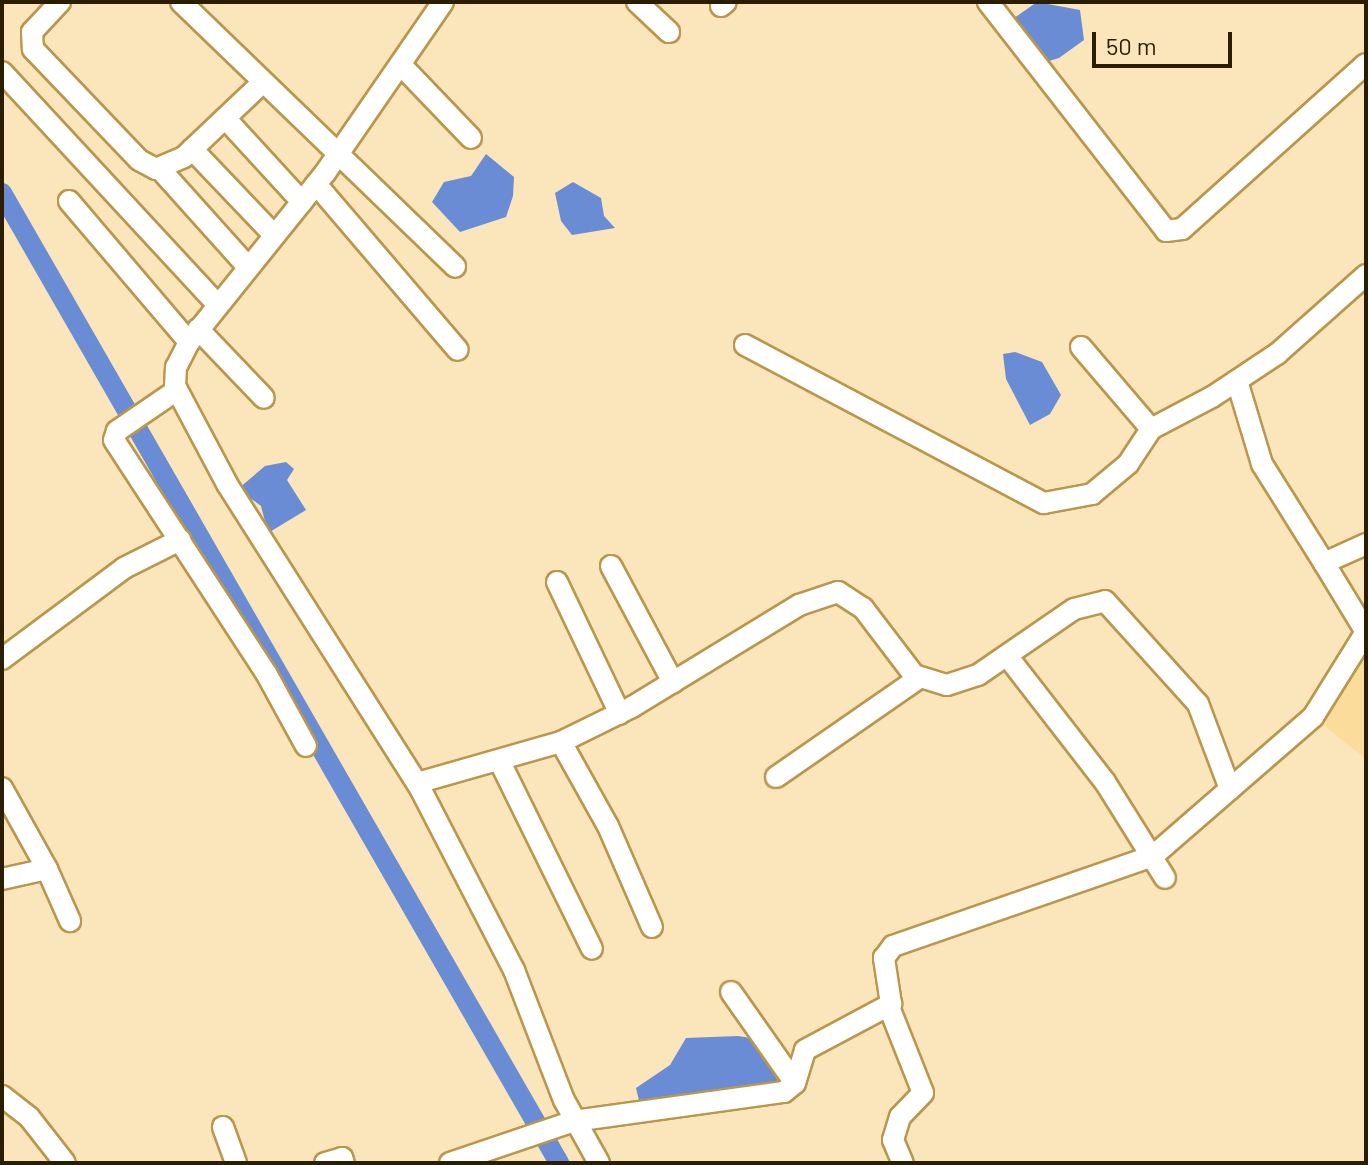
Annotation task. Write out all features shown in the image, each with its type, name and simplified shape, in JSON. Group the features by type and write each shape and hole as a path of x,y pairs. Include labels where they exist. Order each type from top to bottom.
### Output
{"street":[{"path":"60,2 32,32 33,49 139,160 160,169 248,267"},
{"path":"181,2 455,267"},
{"path":"443,2 316,184 194,336 176,367 177,390 227,484 417,783 514,970 572,1122 599,1163"},
{"path":"637,2 669,32"},
{"path":"988,2 1166,231 1182,229 1366,64"},
{"path":"401,65 471,138"},
{"path":"2,72 218,305"},
{"path":"160,169 192,149 263,82"},
{"path":"225,118 302,202"},
{"path":"192,149 274,235"},
{"path":"316,184 458,350"},
{"path":"69,201 194,336 264,398"},
{"path":"745,345 1044,503 1092,494 1128,464 1151,429 1237,381 1277,354 1366,275"},
{"path":"1081,347 1151,429"},
{"path":"903,1163 893,1140 900,1117 923,1091 889,1007 884,958 893,946 1153,856 1313,717 1366,632 1262,464 1237,381"},
{"path":"177,390 117,431 114,440 180,540 306,746"},
{"path":"2,659 124,568 180,540"},
{"path":"1324,563 1366,544"},
{"path":"611,566 673,682"},
{"path":"557,582 620,714"},
{"path":"417,783 500,762 561,742 620,714 799,605 838,592 863,608 919,678"},
{"path":"776,777 919,678 960,683 1008,657 1074,609 1105,601 1198,704 1230,789"},
{"path":"1008,657 1105,782 1165,878"},
{"path":"561,742 608,826 652,927"},
{"path":"500,762 592,949"},
{"path":"2,788 47,869 70,921"},
{"path":"2,879 47,869"},
{"path":"731,992 795,1083"},
{"path":"450,1163 572,1122 784,1092 795,1083 805,1050 889,1007"},
{"path":"2,1096 29,1117 65,1163"},
{"path":"223,1127 236,1163"},
{"path":"325,1163 342,1158 344,1163"}],"shaded area":[{"path":"1366,652 1366,759 1311,715"}],"water":[{"path":"1037,2 1080,10 1084,40 1059,58 1036,65 1010,21"},
{"path":"486,154 514,177 513,196 506,217 460,232 432,202 444,182 471,176"},
{"path":"573,182 601,198 604,216 615,228 572,235 561,221 555,193"},
{"path":"1015,352 1042,362 1061,395 1050,414 1030,425 1006,379 1003,354"},
{"path":"286,462 294,469 287,480 306,510 268,533 261,506 238,489 265,466"},
{"path":"738,1036 764,1040 785,1077 721,1107 665,1119 643,1117 636,1088 670,1065 686,1038"}],"waterway":[{"path":"2,193 559,1163"}]}
